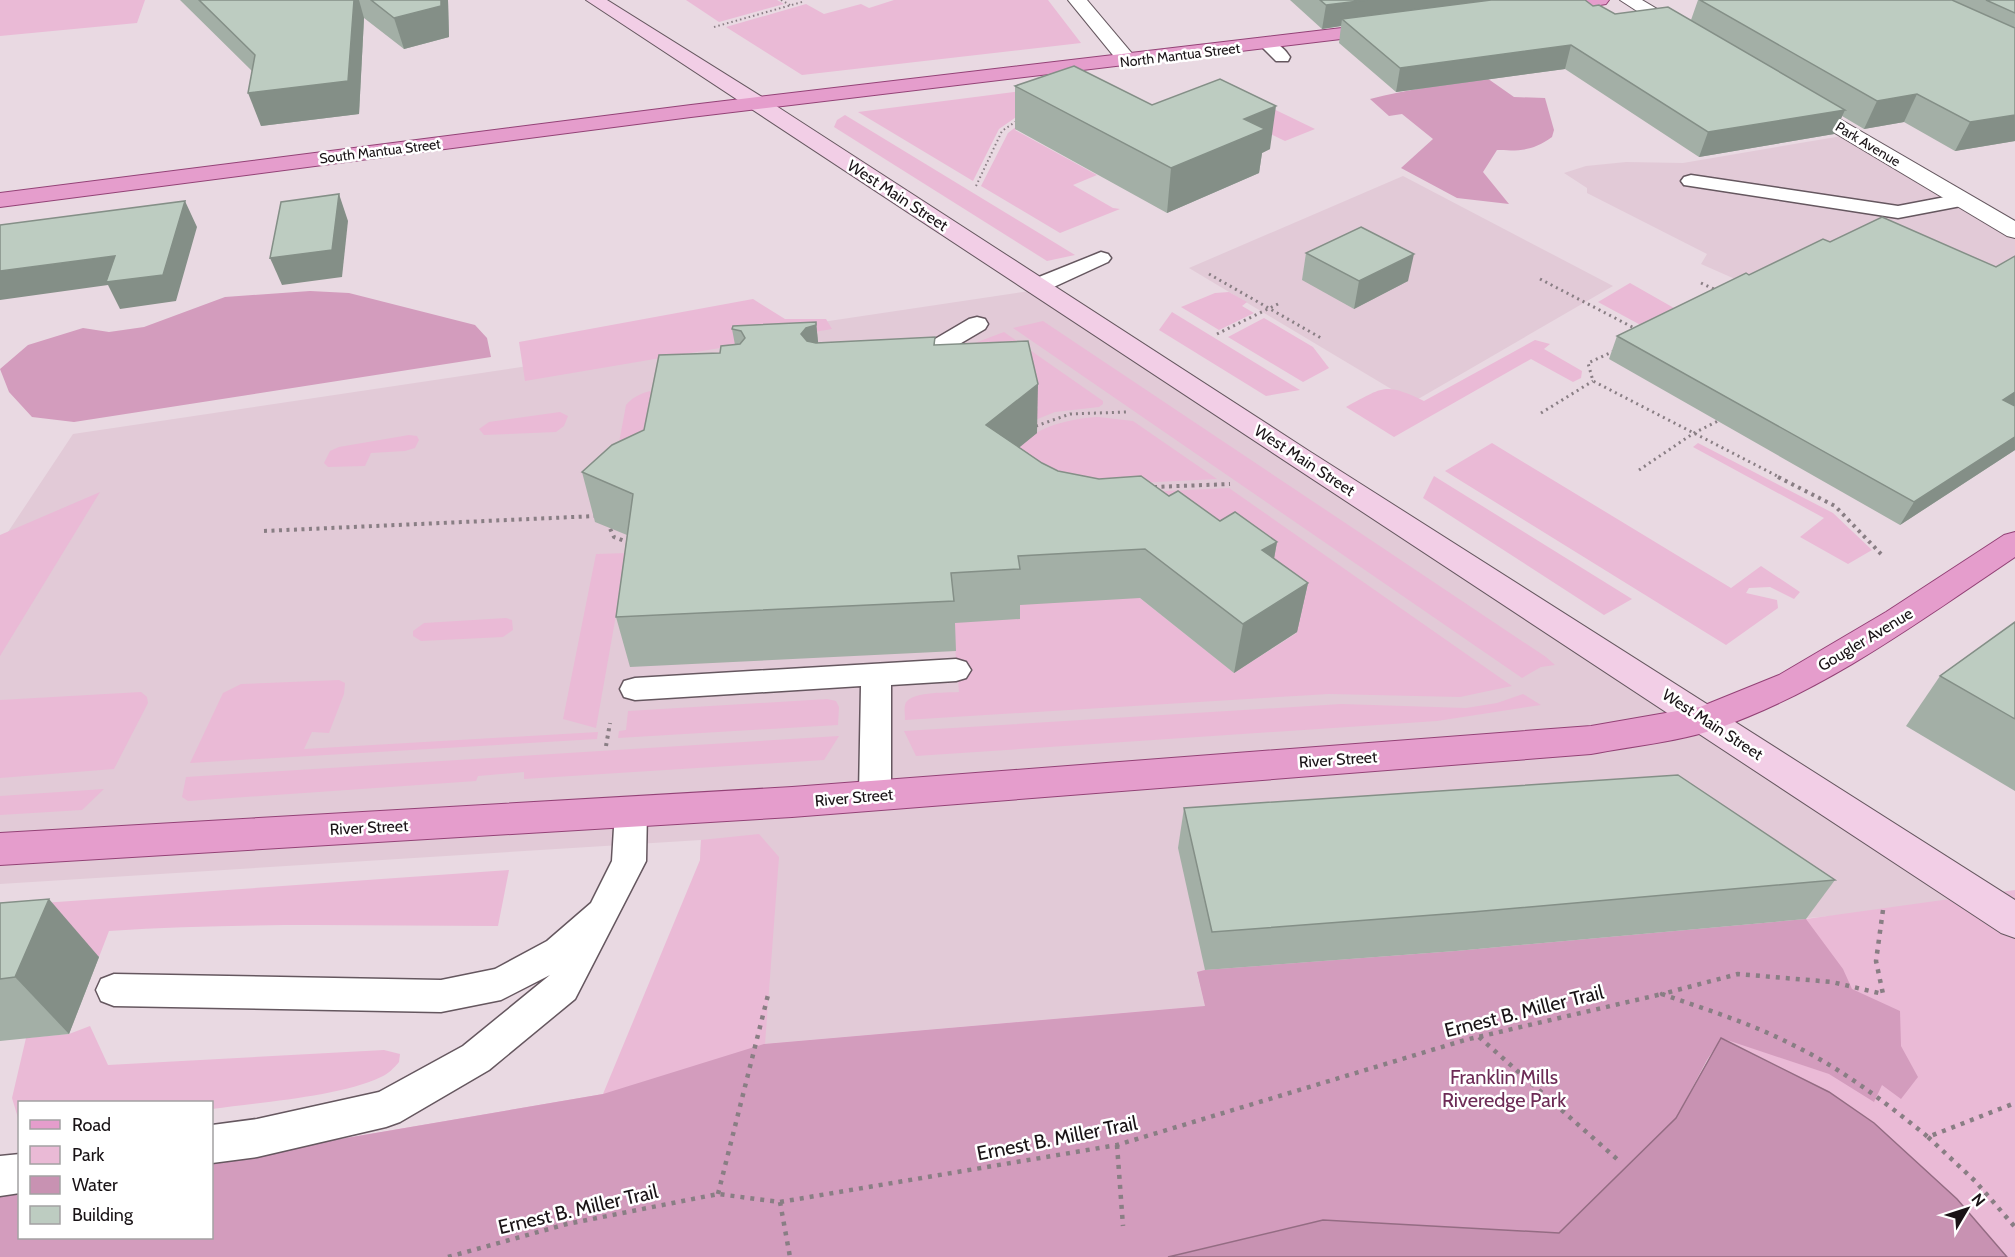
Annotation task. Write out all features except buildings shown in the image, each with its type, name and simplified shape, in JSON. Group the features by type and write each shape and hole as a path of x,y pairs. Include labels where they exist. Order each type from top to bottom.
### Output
{"main road":[{"name":"West Main Street","path":"595,0 760,104 2001,911"},
{"path":"1518,11 1599,0"},
{"name":"North Mantua Street","path":"760,104 1405,26"},
{"name":"South Mantua Street","path":"0,200 760,104"},
{"name":"Gougler Avenue","path":"1705,719 1791,684 1898,620 2015,542"},
{"name":"River Street","path":"0,849 875,795 1592,740 1705,719"}],"street":[{"path":"1077,0 1128,61"},
{"path":"1629,0 1699,42"},
{"name":"Park Avenue","path":"1786,96 2015,231"}],"lane":[{"path":"1267,44 1282,57"},
{"path":"1691,181 1898,212 1961,200"},
{"path":"1037,286 1101,258"},
{"path":"888,373 916,360 978,324"},
{"path":"635,689 956,670"},
{"path":"875,795 876,675"},
{"path":"213,1144 256,1138 386,1109 476,1058 562,988 629,861 631,811"},
{"path":"114,990 441,996 501,984 559,952 603,913"},
{"path":"0,1176 18,1173"}],"path":[{"path":"781,0 790,6"},
{"path":"714,27 802,2"},
{"path":"976,186 1002,131 1021,118"},
{"path":"1209,274 1320,338"},
{"path":"1540,279 1647,335"},
{"path":"1701,283 1718,291"},
{"path":"1217,334 1280,303"},
{"path":"1617,349 1588,363 1593,381 1835,506 1881,554"},
{"path":"1541,413 1593,381"},
{"path":"1036,426 1070,414 1126,412"},
{"path":"1639,470 1694,433 1718,421"},
{"path":"1153,487 1230,484"},
{"path":"264,531 605,515 612,536 628,543 640,543"},
{"path":"606,746 610,721"},
{"name":"Ernest B. Miller Trail","path":"448,1257 567,1224 718,1194 780,1202 1117,1145 1478,1037 1738,974 1832,982 1883,994 1876,961 1883,910"},
{"path":"1662,994 1782,1040 1841,1072 1887,1103 1928,1137 1975,1181 2015,1227"},
{"path":"718,1194 768,995"},
{"path":"1478,1037 1618,1160"},
{"path":"1928,1137 2015,1103"},
{"path":"1117,1145 1123,1226"},
{"path":"780,1202 790,1257"}],"shaded area":[{"path":"1842,136 2015,237 2015,419 1760,290 1701,264 1707,254 1587,193 1587,188 1564,173 1586,166 1626,162 1683,163"},
{"path":"1403,176 1613,286 1413,402 1189,268"},
{"path":"1043,289 1987,902 1197,973 1205,1006 764,1044 700,860 701,840 0,884 0,544 73,434"}],"green space":[{"path":"0,0 145,0 137,23 0,36"},
{"path":"686,0 777,0 784,4 719,22"},
{"path":"894,0 1048,0 1081,43 802,75 726,27 806,4 824,14 861,4 869,8"},
{"path":"1484,76 1514,97 1545,98 1554,130 1552,137 1532,148 1497,150 1483,172 1509,204 1457,198 1401,168 1433,139 1402,114 1389,116 1370,99"},
{"path":"1061,86 999,129 973,181 858,112"},
{"path":"1067,87 1015,130 1097,175 1073,185 1113,208 1120,209 1060,233 981,186 1008,133"},
{"path":"1259,102 1315,129 1285,141 1232,115"},
{"path":"845,115 1075,255 1047,261 834,127 837,120"},
{"path":"1630,283 1681,312 1648,329 1598,302"},
{"path":"310,291 349,293 475,325 487,338 491,357 74,422 32,417 9,392 0,369 28,345 83,328 109,332 144,327 225,297"},
{"path":"1229,292 1247,302 1242,306 1254,313 1219,330 1181,307 1215,293"},
{"path":"753,299 785,319 826,319 832,329 525,381 519,342"},
{"path":"1172,312 1300,390 1266,396 1159,330"},
{"path":"1264,318 1313,347 1329,368 1303,382 1228,337"},
{"path":"1043,321 1555,665 1541,667 1522,678 1013,328"},
{"path":"1004,332 1103,401 1103,404 1099,407 1055,412 1035,420 1033,410 1038,408 1033,389 964,347"},
{"path":"1535,340 1550,344 1544,349 1582,371 1581,378 1573,382 1531,359 1394,437 1346,407 1384,389 1400,391 1424,401"},
{"path":"694,386 613,475 626,405 648,391"},
{"path":"560,412 568,416 564,426 556,432 484,435 479,429 489,422"},
{"path":"1098,417 1133,421 1217,479 1017,489 1015,460 1021,446 1029,438 1039,431 1063,422"},
{"path":"409,435 417,436 419,440 415,448 405,451 371,453 365,466 328,467 324,463 330,451 339,447"},
{"path":"1492,443 1731,588 1761,566 1800,592 1794,599 1770,587 1749,588 1746,593 1777,600 1778,608 1726,645 1445,471"},
{"path":"1698,443 1833,513 1872,550 1848,564 1800,537 1824,518 1693,447"},
{"path":"1434,476 1632,599 1604,615 1423,498"},
{"path":"1229,488 1512,686 1460,697 1329,694 905,720 905,705 913,697 959,692 953,623 1112,576 1234,673 1297,633 1024,498"},
{"path":"100,492 0,656 0,535"},
{"path":"627,553 596,728 563,719 596,554"},
{"path":"506,618 512,620 513,630 503,637 421,641 413,636 413,631 424,623"},
{"path":"339,680 345,683 344,694 329,733 312,732 304,749 598,732 597,739 190,763 223,693 241,684"},
{"path":"141,692 147,697 148,703 114,769 0,778 0,700"},
{"path":"1523,694 1541,705 1437,721 916,756 904,731 1341,704 1466,708 1497,703"},
{"path":"827,699 836,701 839,707 838,725 618,738 619,731 626,730 628,711"},
{"path":"839,736 824,760 524,779 524,772 478,776 476,781 188,801 182,797 186,777"},
{"path":"104,789 82,810 0,815 0,796"},
{"name":"Franklin Mills Riveredge Park","path":"759,834 779,857 765,1044 1205,1006 1197,972 1205,970 1456,951 1806,919 2015,890 2015,1257 2007,1257 1874,1123 1829,1092 1722,1038 1707,1060 1676,1118 1625,1168 1440,1225 1323,1220 1168,1257 0,1257 0,1197 18,1193 18,1239 213,1239 213,1161 603,1094 700,860 701,840"},
{"path":"509,870 498,926 255,925 109,931 99,957 0,966 0,906"},
{"name":"Franklin Mills Riveredge Park","path":"1806,919 1843,969 1852,989 1900,1011 1901,1046 1918,1077 1901,1099 1882,1085 1874,1102 1829,1074 1721,1038 1676,1118 1559,1233 1323,1220 1168,1257 0,1257 0,1197 18,1193 18,1239 213,1239 213,1161 603,1094 764,1044 1205,1006 1197,972 1205,970 1456,951"},
{"path":"90,1026 108,1065 384,1050 400,1054 399,1062 384,1076 364,1084 322,1094 213,1109 213,1101 18,1101 18,1118 12,1098 26,1038 69,1034"}],"water":[{"path":"1721,1038 1829,1092 1874,1123 1957,1199 2007,1257 1168,1257 1323,1220 1559,1233 1676,1118"}]}
